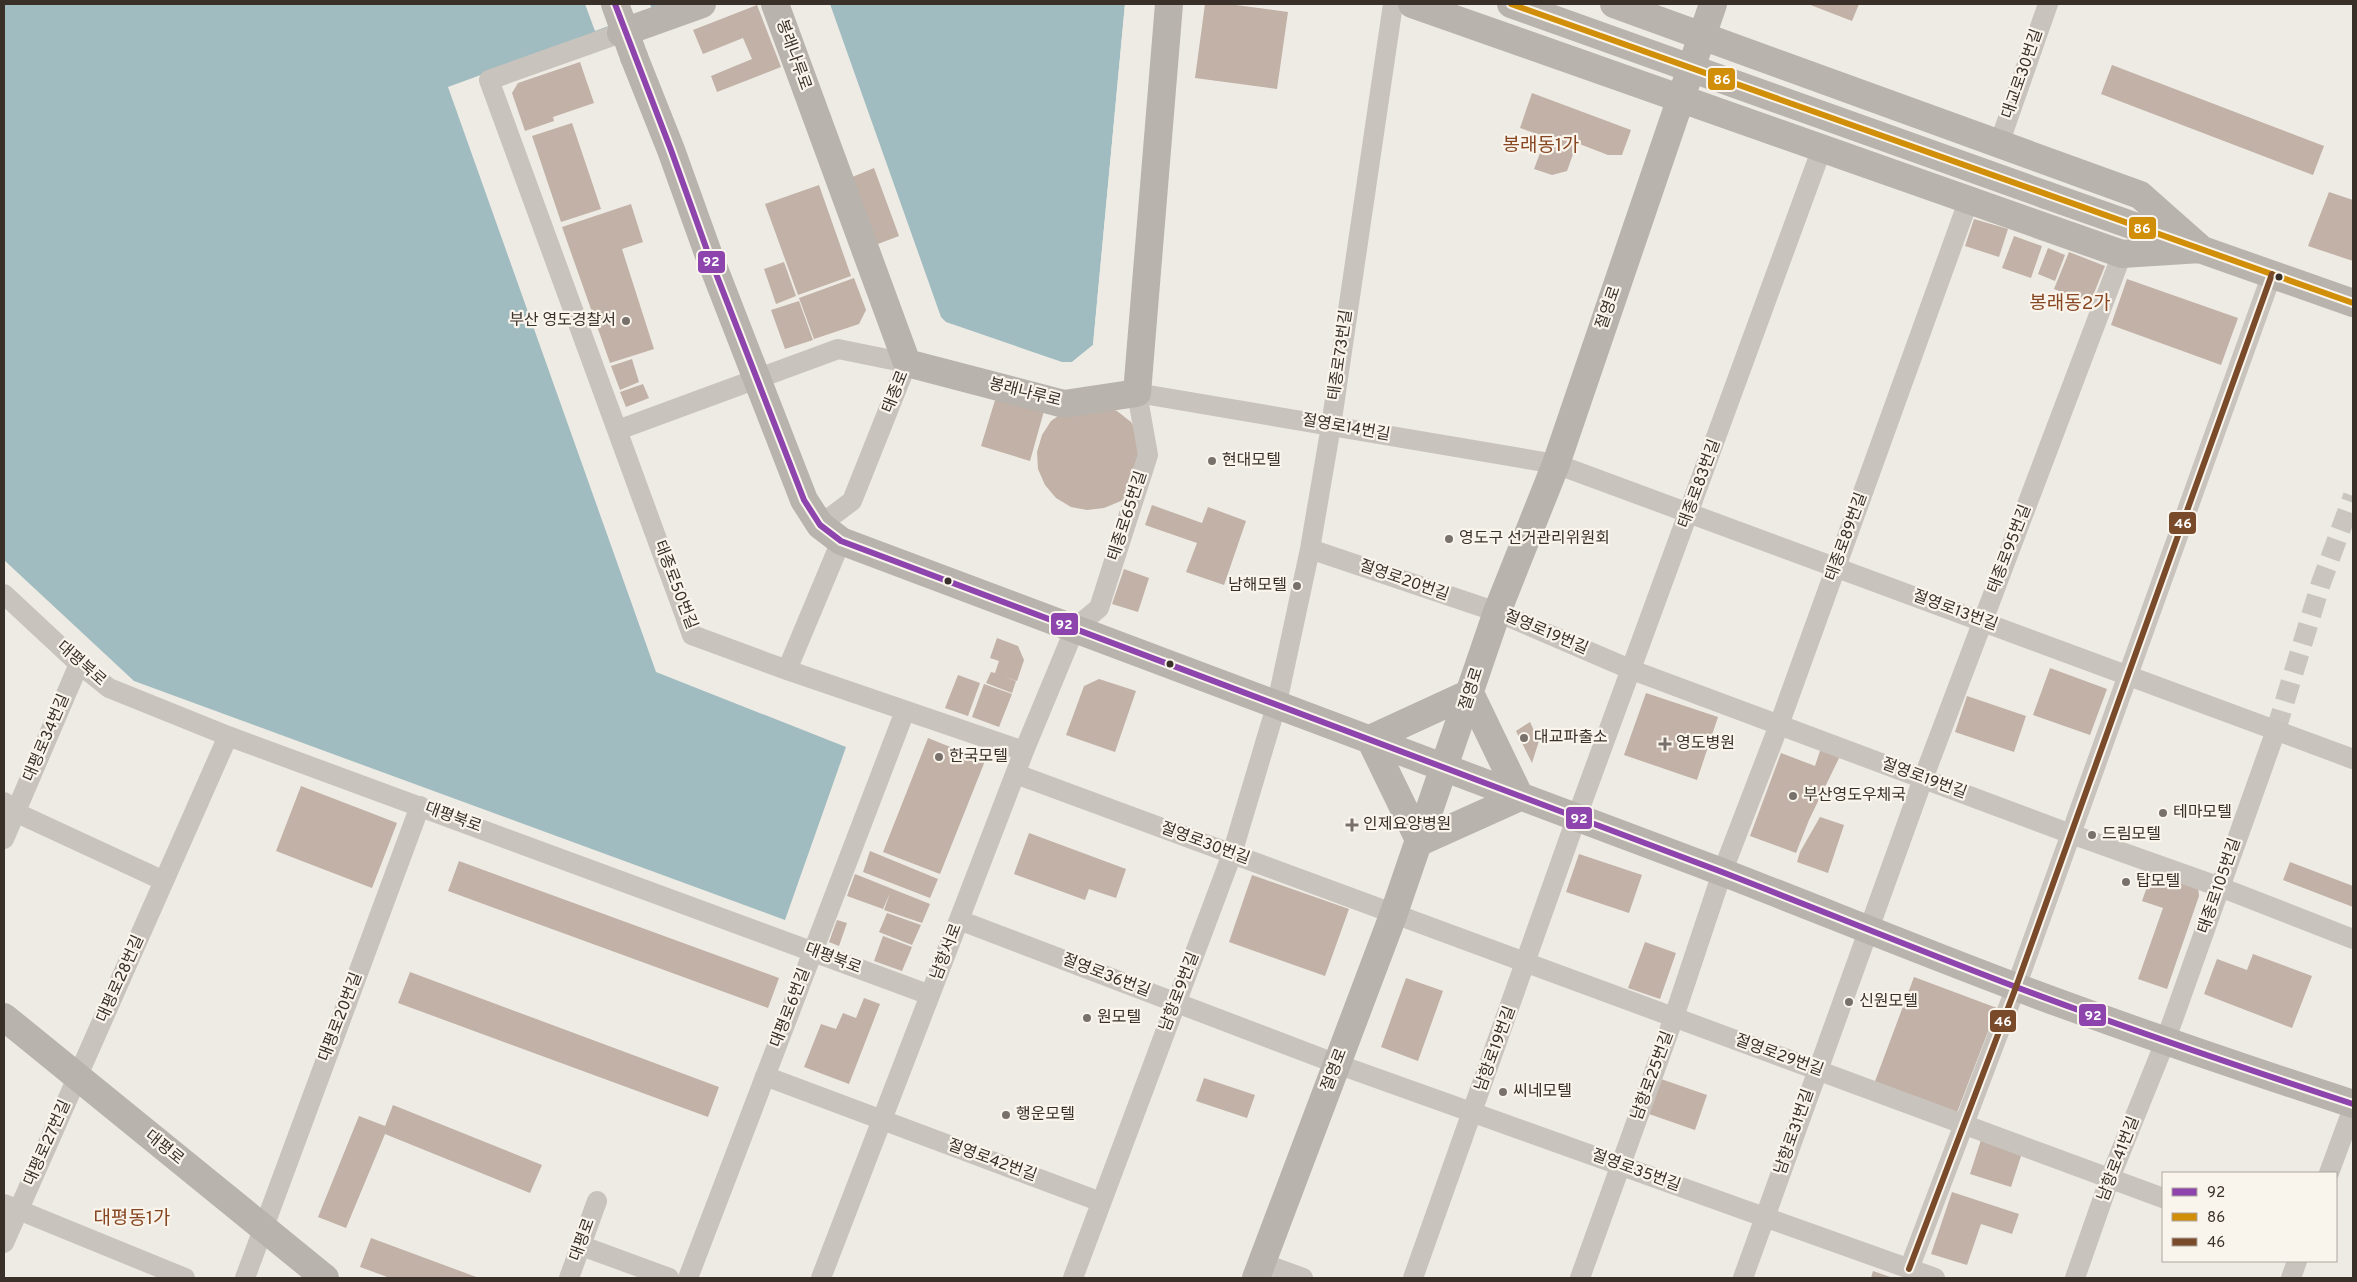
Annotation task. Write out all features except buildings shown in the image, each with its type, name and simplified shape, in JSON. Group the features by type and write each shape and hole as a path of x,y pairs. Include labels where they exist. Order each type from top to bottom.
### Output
{"main road":[{"path":"615,4 671,150 708,254 804,500 820,524 841,541 1370,738 2016,987 2166,1042 2353,1106"},
{"path":"621,33 702,4"},
{"name":"봉래나루로","path":"774,4 907,362 1064,404 1137,393"},
{"path":"1137,393 1169,4"},
{"path":"1412,4 2122,254 2201,249"},
{"path":"1511,4 2353,303"},
{"path":"1614,4 2140,195 2201,249"},
{"name":"절영로","path":"1259,1271 1394,914 1446,767 1497,612 1556,464 1713,4"},
{"path":"1370,738 1470,694 1520,797"},
{"path":"1370,738 1420,842 1520,797"},
{"name":"대평로","path":"4,1017 325,1278"}],"street":[{"name":"태종로73번길","path":"1277,703 1310,549 1331,426 1393,4"},
{"name":"대교로30번길","path":"1999,144 2048,4"},
{"name":"태종로50번길","path":"621,33 489,80 692,635 1024,752"},
{"name":"태종로83번길","path":"1576,819 1822,148"},
{"name":"태종로89번길","path":"1722,873 1779,725 1969,200"},
{"name":"태종로95번길","path":"1869,929 1923,779 2122,254"},
{"path":"1908,1269 2016,987 2272,274"},
{"name":"태종로","path":"758,379 838,349 907,362 852,501 820,524"},
{"path":"618,430 758,379"},
{"name":"절영로14번길","path":"1137,393 1556,464"},
{"name":"태종로65번길","path":"1075,628 1099,608 1148,455 1137,393"},
{"name":"절영로13번길","path":"1556,464 2353,759"},
{"path":"787,670 841,541"},
{"name":"절영로20번길","path":"1310,549 1497,612"},
{"name":"대평북로","path":"4,594 79,664 109,688 228,736 813,951 930,996"},
{"name":"절영로19번길","path":"1497,612 1632,670 2071,834 2220,887 2353,939"},
{"name":"남항서로","path":"821,1278 1024,752 1075,628"},
{"name":"대평로34번길","path":"4,839 10,807 79,664"},
{"name":"남항로9번길","path":"1073,1278 1232,854 1277,703"},
{"name":"대평로6번길","path":"688,1278 905,711"},
{"name":"태종로105번길","path":"2166,1042 2276,730"},
{"name":"대평로28번길","path":"77,1077 228,736"},
{"name":"절영로30번길","path":"1016,774 1394,914"},
{"name":"대평로20번길","path":"245,1278 420,806"},
{"path":"10,807 164,881"},
{"name":"남항로19번길","path":"1414,1278 1576,819"},
{"name":"남항로25번길","path":"1580,1278 1674,1017 1722,873"},
{"name":"절영로29번길","path":"1394,914 2162,1198"},
{"name":"절영로36번길","path":"960,920 1337,1064"},
{"name":"남항로31번길","path":"1743,1278 1869,929"},
{"name":"남항로41번길","path":"2075,1278 2110,1178 2166,1042"},
{"name":"절영로35번길","path":"1337,1064 1935,1278"},
{"name":"절영로42번길","path":"765,1076 1101,1202"},
{"name":"대평로27번길","path":"4,1243 11,1207 77,1077"},
{"path":"2329,1172 2353,1106"},
{"name":"대평로","path":"569,1278 597,1201"},
{"path":"11,1207 185,1278"},
{"path":"582,1246 669,1278"},
{"path":"2291,1278 2297,1262"},
{"path":"1259,1271 1303,1278"}],"water":[{"path":"4,4 674,4 448,87 656,672 846,747 785,920 134,681 4,560"},
{"path":"830,4 1125,4 1093,345 1072,362 1062,362 946,322 941,317"}],"pier":[{"path":"585,4 650,4 652,10 595,31"},
{"path":"1125,4 1127,4 1095,345 1091,352 1076,363 1072,362 1093,345"}],"tunnel":[{"path":"2276,730 2321,583 2353,496"}],"transit line":[{"name":"92","path":"615,4 708,253 804,500 820,525 841,541 1722,872 2016,987 2100,1018 2353,1104"},
{"name":"86","path":"1511,4 2353,303"},
{"name":"46","path":"1909,1269 2016,987 2272,274"}],"place":[{"name":"부산 영도경찰서","path":"626,321"},
{"name":"현대모텔","path":"1212,461"},
{"name":"영도구 선거관리위원회","path":"1449,539"},
{"name":"남해모텔","path":"1297,586"},
{"name":"대교파출소","path":"1524,738"},
{"name":"영도병원","path":"1665,744"},
{"name":"한국모텔","path":"939,757"},
{"name":"부산영도우체국","path":"1793,796"},
{"name":"테마모텔","path":"2163,813"},
{"name":"인제요양병원","path":"1352,825"},
{"name":"드림모텔","path":"2092,835"},
{"name":"탑모텔","path":"2126,882"},
{"name":"신원모텔","path":"1849,1002"},
{"name":"원모텔","path":"1087,1018"},
{"name":"씨네모텔","path":"1503,1092"},
{"name":"행운모텔","path":"1006,1115"}],"district":[{"name":"봉래동1가","path":"1541,146"},
{"name":"봉래동2가","path":"2070,304"},
{"name":"대평동1가","path":"132,1219"}]}
